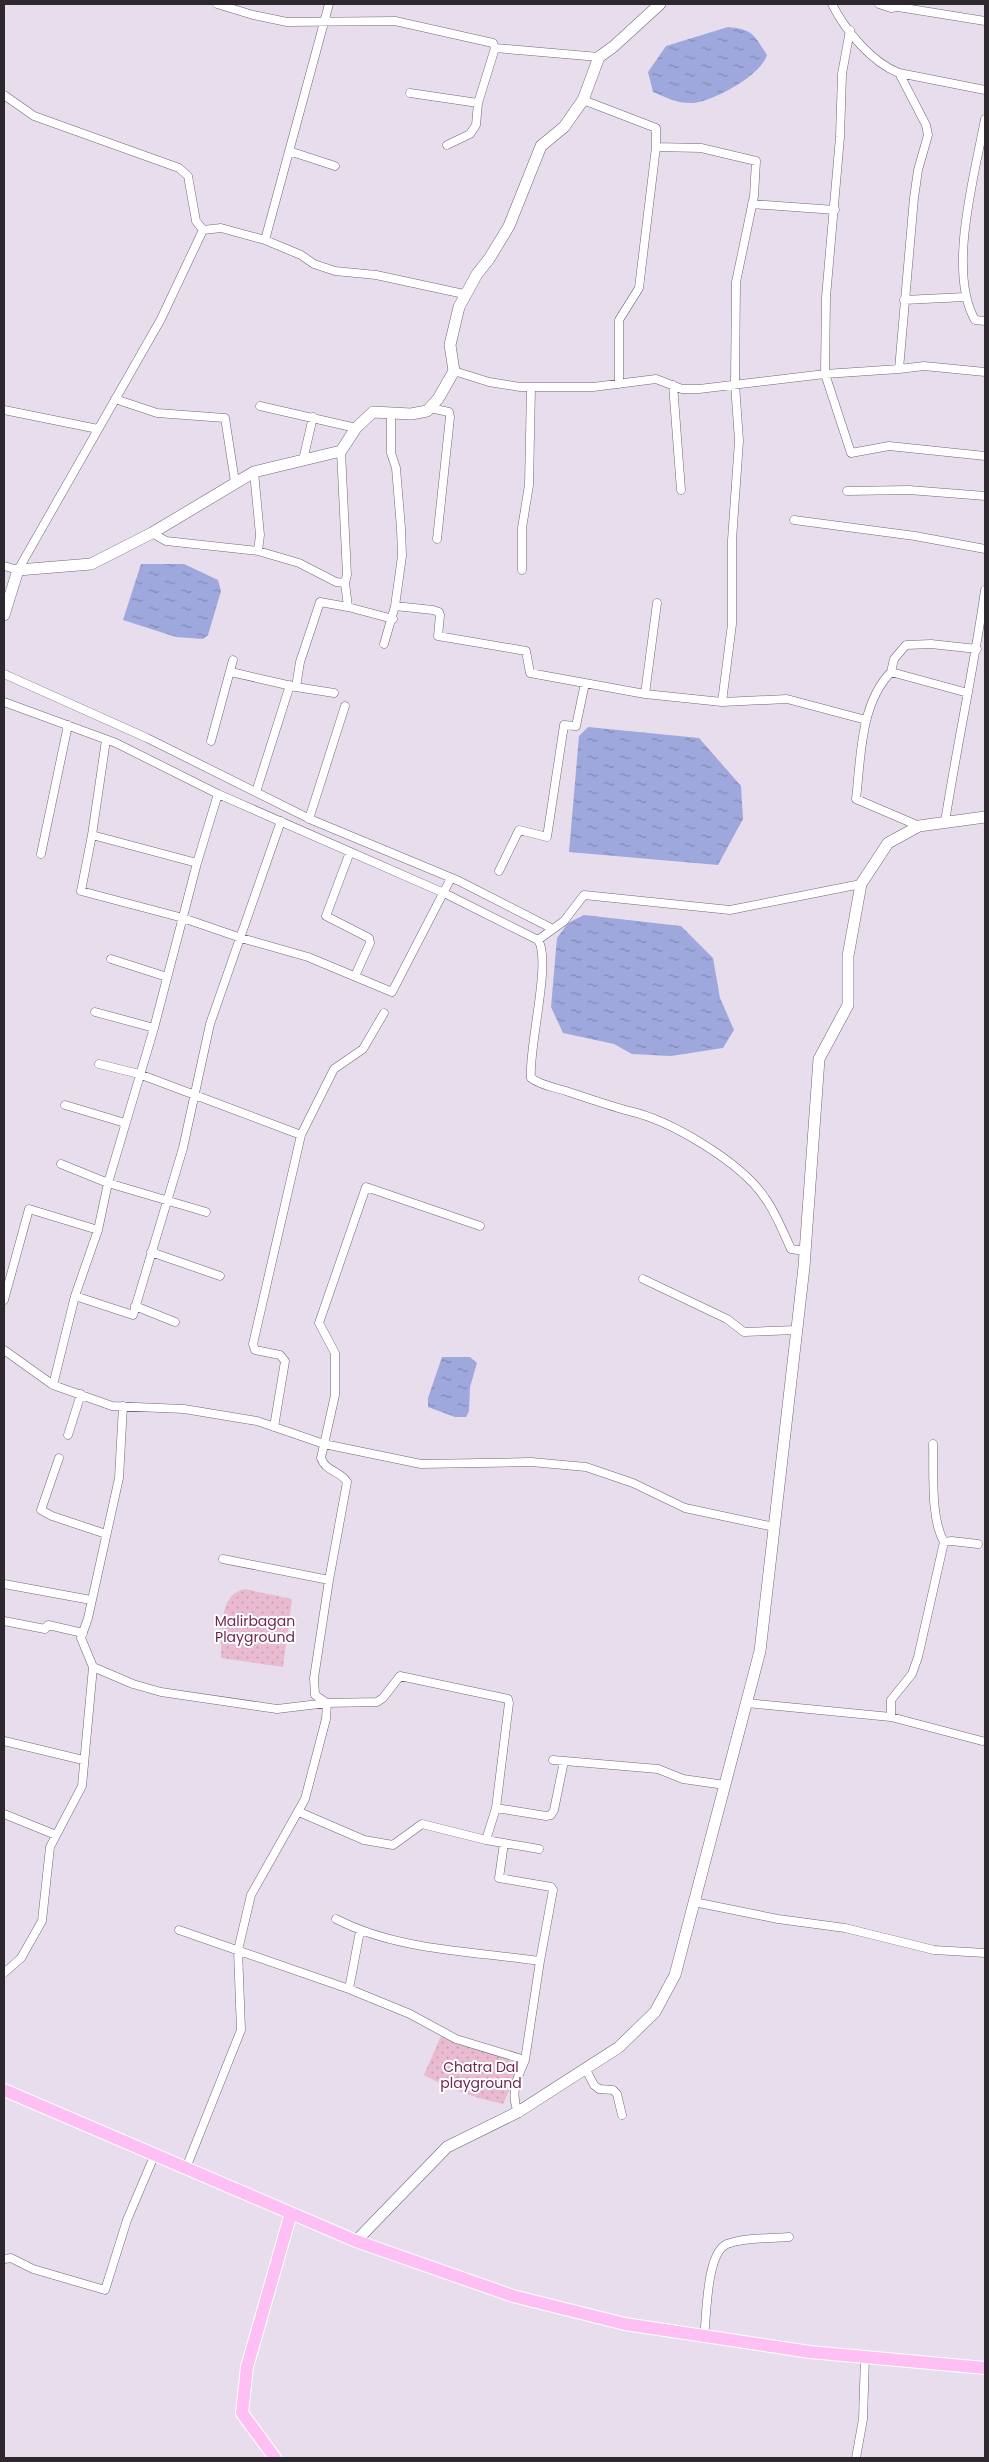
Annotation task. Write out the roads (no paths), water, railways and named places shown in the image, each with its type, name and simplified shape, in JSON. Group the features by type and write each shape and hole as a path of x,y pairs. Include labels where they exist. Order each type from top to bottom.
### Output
{"main road":[{"path":"4,2090 356,2241 513,2296 625,2324 810,2352 985,2368"},
{"path":"276,2458 242,2413 247,2367 291,2213"}],"street":[{"path":"217,4 253,15 287,22 395,21 493,43 495,48 478,103 476,125 470,134 448,145"},
{"path":"265,240 328,4"},
{"path":"348,607 345,583 347,575 341,451 356,428 373,412 411,414 427,411 438,399 454,371 450,346 459,306 464,294 509,226 541,146 564,127 583,100 599,57 613,47 660,4"},
{"path":"832,4 843,25 885,67 899,73 985,90"},
{"path":"879,4 891,8 898,7 985,21"},
{"path":"850,30 842,74 835,210 826,297 825,374 851,453 888,446 985,456"},
{"path":"495,48 599,57"},
{"path":"899,73 926,125 928,135 918,170 914,198 899,369"},
{"path":"410,93 478,103"},
{"path":"4,95 34,116 179,168 188,176 196,221 203,230"},
{"path":"583,100 656,128 656,148 648,198 639,288 619,320 619,384"},
{"path":"985,119 964,237 962,270 967,306 975,320 985,321"},
{"path":"656,148 701,148 756,161 752,204 736,282 735,384 739,441 732,540 732,624 722,702"},
{"path":"289,151 335,166"},
{"path":"752,204 835,210"},
{"path":"203,230 220,228 265,240 301,255 314,264 335,271 376,275 464,294"},
{"path":"4,615 7,596 18,570 161,319 203,230"},
{"path":"904,300 965,297"},
{"path":"454,371 489,382 531,387 593,387 656,379 682,388 699,389 825,374 924,366 985,372"},
{"path":"674,386 681,490"},
{"path":"522,570 522,528 529,485 531,387"},
{"path":"115,399 157,413 225,418 235,482"},
{"path":"260,406 356,428"},
{"path":"430,408 443,409 449,412 450,417 437,540"},
{"path":"4,410 98,429"},
{"path":"384,644 393,620 402,556 396,468 391,453 391,413"},
{"path":"303,460 313,417"},
{"path":"4,566 18,570 91,564 152,533 254,472 341,451"},
{"path":"254,472 260,536 258,551"},
{"path":"846,491 909,490 985,496"},
{"path":"794,520 916,536 985,549"},
{"path":"152,533 166,540 258,551 299,563 336,582 345,583"},
{"path":"945,822 958,737 977,650 985,590"},
{"path":"256,792 320,602 348,607 393,620"},
{"path":"645,694 656,603"},
{"path":"395,606 439,612 438,636 526,651 530,673 645,694 722,702 787,699 866,720"},
{"path":"919,826 856,799 866,720 878,688 891,672 894,659 906,645 931,644 977,650"},
{"path":"211,741 233,660"},
{"path":"230,672 334,693"},
{"path":"891,672 968,693"},
{"path":"4,674 147,738 309,819 451,878 554,928"},
{"path":"499,871 519,830 547,837 564,725 576,726 584,682"},
{"path":"4,702 68,724 106,740 218,794 444,893 538,940 542,945 542,960 537,1028 530,1068 531,1078 540,1084 564,1090 603,1104 648,1115 699,1140 739,1171 765,1197 791,1249 805,1251"},
{"path":"309,819 345,706"},
{"path":"41,854 68,724"},
{"path":"106,740 92,835 81,891 183,918 242,938 308,956 392,992 451,878"},
{"path":"53,1385 76,1296 98,1230 108,1183 154,1028 197,863 218,794"},
{"path":"356,2241 447,2147 518,2112 619,2047 655,2012 675,1975 760,1651 805,1251 819,1059 848,1005 848,956 861,884 888,843 919,826 985,817"},
{"path":"76,1296 133,1315 183,1148 210,1024 242,938 281,821"},
{"path":"92,835 197,863"},
{"path":"350,852 326,916 369,938 370,942 355,976"},
{"path":"538,940 564,921 584,895 730,910 861,884"},
{"path":"111,959 167,977"},
{"path":"95,1012 154,1028"},
{"path":"274,1427 285,1360 280,1355 255,1350 253,1344 301,1135 334,1069 363,1049 384,1013"},
{"path":"99,1064 139,1074 301,1135"},
{"path":"65,1105 125,1123"},
{"path":"61,1164 108,1183 206,1212"},
{"path":"327,1703 315,1695 314,1678 347,1482 344,1477 332,1472 323,1464 321,1458 335,1395 336,1353 320,1323 366,1187 480,1226"},
{"path":"4,1300 29,1209 98,1230"},
{"path":"151,1252 220,1276"},
{"path":"643,1279 727,1319 744,1332 797,1330"},
{"path":"136,1306 175,1322"},
{"path":"4,1350 53,1385 112,1406 184,1409 257,1421 324,1444 421,1464 531,1462 586,1467 633,1483 685,1508 774,1527"},
{"path":"68,1435 81,1394"},
{"path":"4,1973 22,1958 42,1921 50,1847 82,1786 93,1666 81,1638 119,1478 123,1406"},
{"path":"891,1717 891,1700 912,1674 918,1657 944,1542 940,1535 934,1494 933,1444"},
{"path":"59,1458 41,1510 52,1516 106,1534"},
{"path":"944,1542 952,1540 978,1544"},
{"path":"223,1559 329,1580"},
{"path":"4,1584 91,1600"},
{"path":"4,1621 45,1629 48,1625 83,1633"},
{"path":"93,1666 133,1684 182,1696 277,1709 327,1703 377,1702 383,1698 400,1676 508,1700 510,1703 496,1808 486,1840"},
{"path":"186,2168 242,2030 238,1950 251,1896 305,1799 326,1718 327,1703"},
{"path":"747,1703 891,1717 982,1741"},
{"path":"4,1741 84,1760"},
{"path":"553,1760 658,1769 682,1779 725,1785"},
{"path":"496,1808 546,1816 551,1815 554,1810 564,1761"},
{"path":"299,1812 364,1840 393,1845 422,1824 486,1840 539,1849"},
{"path":"4,1814 56,1835"},
{"path":"504,1842 499,1878 552,1887 553,1890 525,2060 515,2085 514,2102 518,2112"},
{"path":"694,1902 778,1919 845,1928 934,1950 985,1953"},
{"path":"336,1919 360,1931 398,1942 540,1961"},
{"path":"179,1930 349,1989 410,2014 456,2039 525,2060"},
{"path":"349,1989 360,1931"},
{"path":"585,2068 594,2085 599,2089 614,2090 617,2094 622,2115"},
{"path":"4,2259 11,2258 33,2269 105,2290 126,2220 155,2154"},
{"path":"704,2336 712,2265 719,2250 726,2245 739,2241 789,2237"},
{"path":"856,2458 864,2419 865,2357"}],"water":[{"path":"728,27 748,31 763,48 767,55 756,71 725,92 694,103 678,102 653,92 648,72 666,46"},
{"path":"141,564 184,564 218,580 221,591 208,635 203,639 176,637 123,620"},
{"path":"588,727 699,738 741,786 743,819 718,865 569,852 579,736"},
{"path":"584,915 681,926 713,958 720,998 734,1030 723,1048 671,1056 632,1054 614,1044 563,1033 551,1007 557,938 568,923"},
{"path":"442,1357 470,1357 477,1363 470,1387 469,1411 466,1417 455,1417 428,1407 428,1398"}],"park label":[{"name":"Malirbagan Playground","path":"255,1629"},
{"name":"Chatra Dal playground","path":"481,2076"}]}
